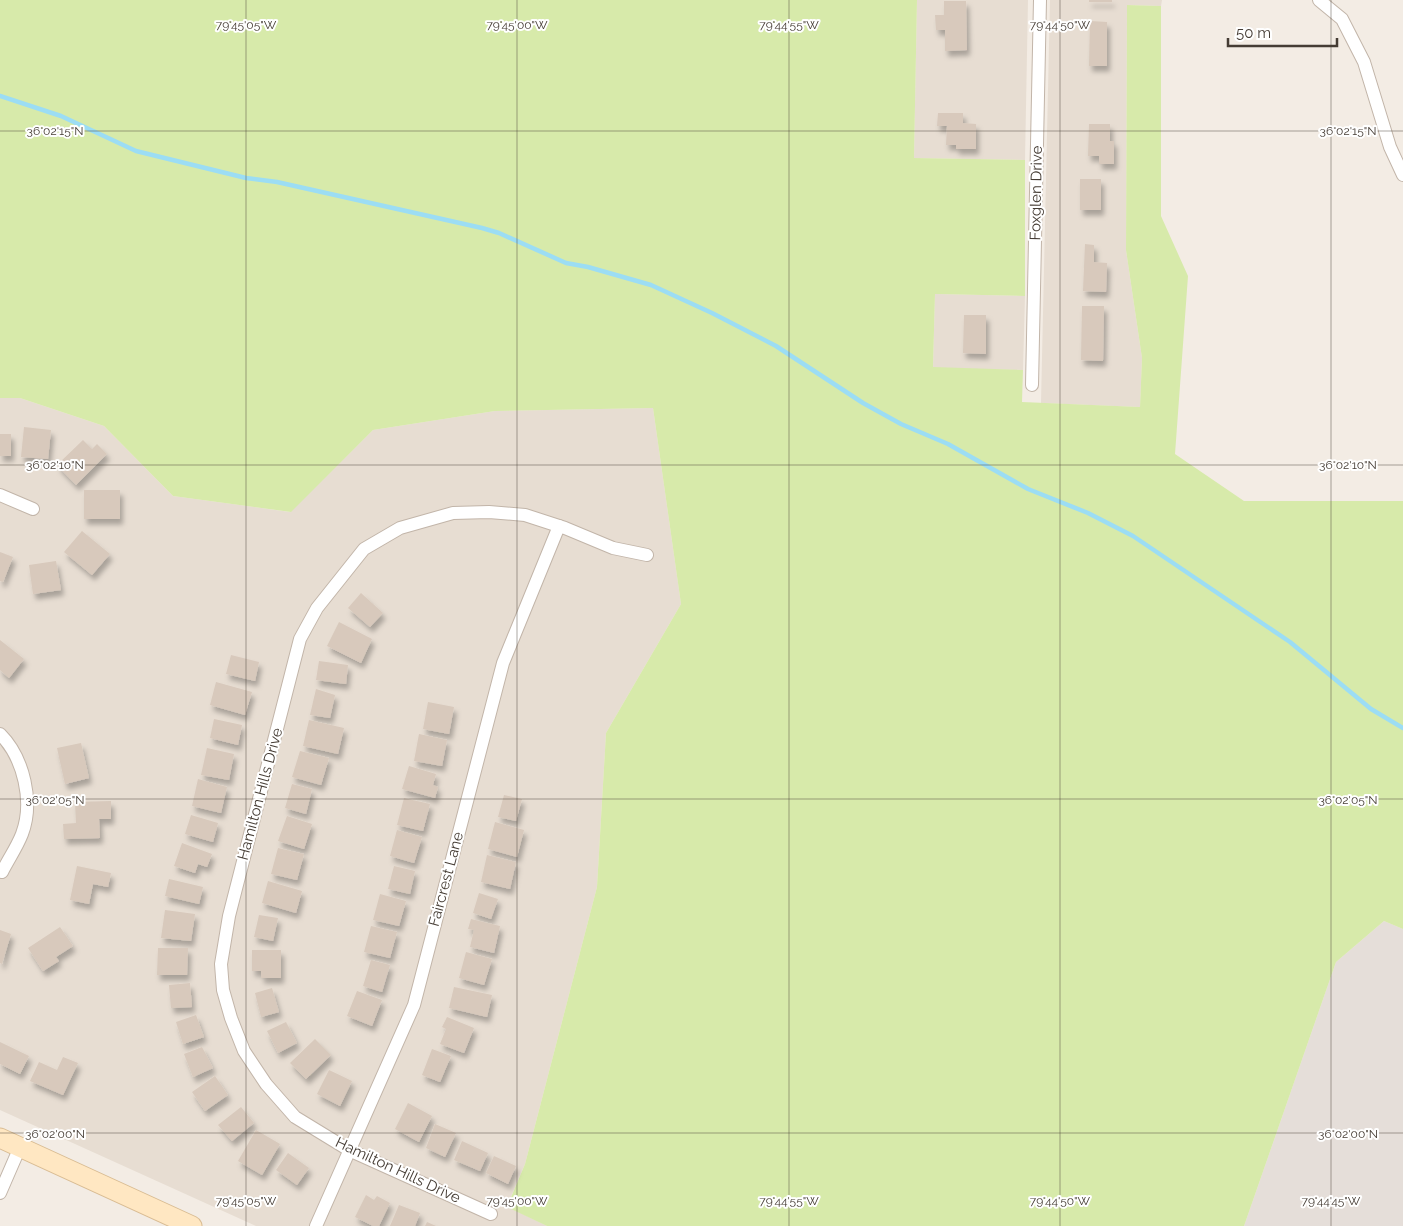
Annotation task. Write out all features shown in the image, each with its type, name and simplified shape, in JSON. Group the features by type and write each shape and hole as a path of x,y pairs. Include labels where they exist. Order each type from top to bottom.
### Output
{"main road":[{"path":"0,1138 192,1226"}],"street":[{"name":"Foxglen Drive","path":"1032,386 1040,0"},
{"path":"1318,0 1342,19 1364,62 1390,147 1403,175"},
{"path":"0,495 33,509"},
{"name":"Hamilton Hills Drive","path":"491,1214 349,1150 295,1117 266,1084 244,1051 231,1018 223,990 221,964 229,916 300,639 317,608 364,549 400,528 453,513 489,512 524,515 559,526 613,548 647,555"},
{"name":"Faircrest Lane","path":"316,1226 414,1005 503,663 559,526"},
{"path":"0,734 22,768 27,800 22,834 2,872"},
{"path":"0,1193 20,1147"}],"shaded area":[{"path":"917,0 1028,0 1025,160 914,158"},
{"path":"1050,0 1162,0 1161,6 1127,5 1126,250 1142,358 1140,407 1041,403"},
{"path":"935,294 1025,296 1023,370 933,368"},
{"path":"0,398 20,398 104,426 173,496 290,512 373,430 495,411 653,408 681,604 606,733 597,887 525,1164 507,1206 547,1226 256,1226 0,1110"},
{"path":"1384,921 1403,929 1403,1226 1244,1226 1336,962"}],"green space":[{"path":"0,0 917,0 914,158 1025,160 1025,296 935,294 933,367 1023,370 1022,402 1140,407 1142,358 1126,250 1127,5 1161,6 1161,216 1188,276 1175,454 1244,501 1403,501 1403,929 1384,921 1336,962 1244,1226 547,1226 507,1207 525,1164 597,887 606,733 681,604 653,408 495,411 373,430 291,512 173,496 104,426 20,398 0,398"}],"building":[{"path":"1089,0 1112,0 1112,2 1089,2"},
{"path":"944,1 966,1 967,50 945,51 945,30 936,30 935,15 944,15"},
{"path":"1090,21 1107,22 1107,66 1089,66"},
{"path":"938,113 963,113 963,123 976,124 976,149 956,149 956,145 946,145 947,126 937,126"},
{"path":"1089,124 1110,124 1110,141 1114,141 1114,164 1099,164 1099,156 1088,156"},
{"path":"1080,179 1101,179 1101,210 1080,210"},
{"path":"1085,244 1094,245 1094,262 1107,263 1106,292 1083,291"},
{"path":"1082,306 1104,306 1103,361 1081,360"},
{"path":"964,315 986,315 986,354 963,353"},
{"path":"24,427 51,430 48,459 21,457"},
{"path":"0,434 11,434 11,456 0,456"},
{"path":"83,440 92,449 97,444 107,454 76,485 57,465"},
{"path":"84,490 120,490 120,519 84,519"},
{"path":"82,531 110,554 92,575 64,552"},
{"path":"0,552 13,557 3,582 0,581"},
{"path":"56,561 61,590 33,594 29,565"},
{"path":"361,593 383,613 370,627 348,608"},
{"path":"339,622 372,639 361,663 327,646"},
{"path":"0,640 24,659 9,678 0,670"},
{"path":"231,655 259,662 255,681 226,674"},
{"path":"319,661 348,665 346,684 316,680"},
{"path":"216,682 252,692 245,715 210,705"},
{"path":"316,689 335,695 330,718 310,715"},
{"path":"428,702 454,707 449,734 423,729"},
{"path":"214,719 242,725 238,745 210,738"},
{"path":"309,720 344,728 338,754 303,746"},
{"path":"419,734 447,740 442,766 414,761"},
{"path":"81,743 89,778 65,784 57,748"},
{"path":"207,748 234,754 229,780 201,775"},
{"path":"300,751 329,758 321,785 292,777"},
{"path":"409,766 436,774 433,785 438,787 435,798 402,789"},
{"path":"198,779 227,787 221,813 192,806"},
{"path":"292,784 312,789 306,814 285,808"},
{"path":"504,795 522,799 516,821 498,817"},
{"path":"404,798 430,804 423,831 397,825"},
{"path":"111,801 111,819 99,819 100,838 64,839 63,824 76,823 75,802"},
{"path":"191,815 218,823 213,842 185,834"},
{"path":"287,816 312,824 304,849 278,841"},
{"path":"495,822 524,830 517,857 488,849"},
{"path":"397,830 422,837 414,863 390,856"},
{"path":"182,843 212,854 207,867 198,864 195,873 174,866"},
{"path":"278,848 304,854 297,880 271,874"},
{"path":"487,855 516,862 510,889 481,882"},
{"path":"77,866 111,873 108,887 93,884 89,904 70,900"},
{"path":"394,866 415,871 410,894 388,889"},
{"path":"169,879 203,887 199,904 165,896"},
{"path":"268,881 302,891 296,913 262,903"},
{"path":"479,893 498,899 491,919 473,913"},
{"path":"380,894 406,901 399,926 373,920"},
{"path":"165,910 195,914 191,941 161,938"},
{"path":"259,915 278,918 273,941 254,937"},
{"path":"471,919 500,926 494,953 470,947 474,930 468,929"},
{"path":"371,926 397,932 390,958 364,952"},
{"path":"60,927 73,946 56,957 59,961 43,971 28,948"},
{"path":"0,930 11,934 2,964 0,963"},
{"path":"158,948 188,948 187,975 157,975"},
{"path":"252,950 281,950 281,978 261,978 261,971 252,971"},
{"path":"466,952 492,959 484,985 459,978"},
{"path":"371,960 390,965 382,992 363,986"},
{"path":"190,983 192,1007 171,1008 169,985"},
{"path":"454,987 492,995 487,1017 449,1008"},
{"path":"272,988 279,1012 261,1017 255,993"},
{"path":"357,991 382,1000 372,1026 347,1016"},
{"path":"196,1015 204,1037 183,1044 176,1022"},
{"path":"447,1017 474,1028 464,1053 440,1044 446,1029 442,1027"},
{"path":"286,1022 297,1043 278,1053 267,1031"},
{"path":"315,1039 331,1055 306,1079 290,1063"},
{"path":"0,1042 29,1056 20,1074 0,1064"},
{"path":"202,1047 213,1068 193,1077 184,1054"},
{"path":"432,1049 451,1056 440,1082 422,1075"},
{"path":"63,1057 78,1063 63,1095 30,1081 39,1062 57,1070"},
{"path":"329,1070 352,1081 340,1106 317,1094"},
{"path":"215,1076 228,1095 205,1111 192,1092"},
{"path":"408,1103 432,1116 419,1142 395,1129"},
{"path":"241,1107 254,1123 232,1141 218,1125"},
{"path":"435,1124 456,1133 445,1157 426,1148"},
{"path":"256,1130 280,1144 262,1175 238,1161"},
{"path":"462,1141 488,1153 480,1171 454,1160"},
{"path":"288,1153 309,1168 297,1185 276,1170"},
{"path":"494,1156 516,1166 508,1184 486,1173"},
{"path":"366,1195 374,1200 377,1196 390,1203 379,1226 373,1226 355,1217"},
{"path":"399,1205 420,1213 415,1226 390,1226"},
{"path":"427,1222 436,1226 425,1226"}],"waterway":[{"path":"0,96 61,116 136,151 246,178 277,182 482,228 499,233 566,263 588,267 651,285 712,313 776,346 863,403 901,424 948,444 1028,489 1088,513 1133,536 1290,642 1371,709 1403,728"}]}
